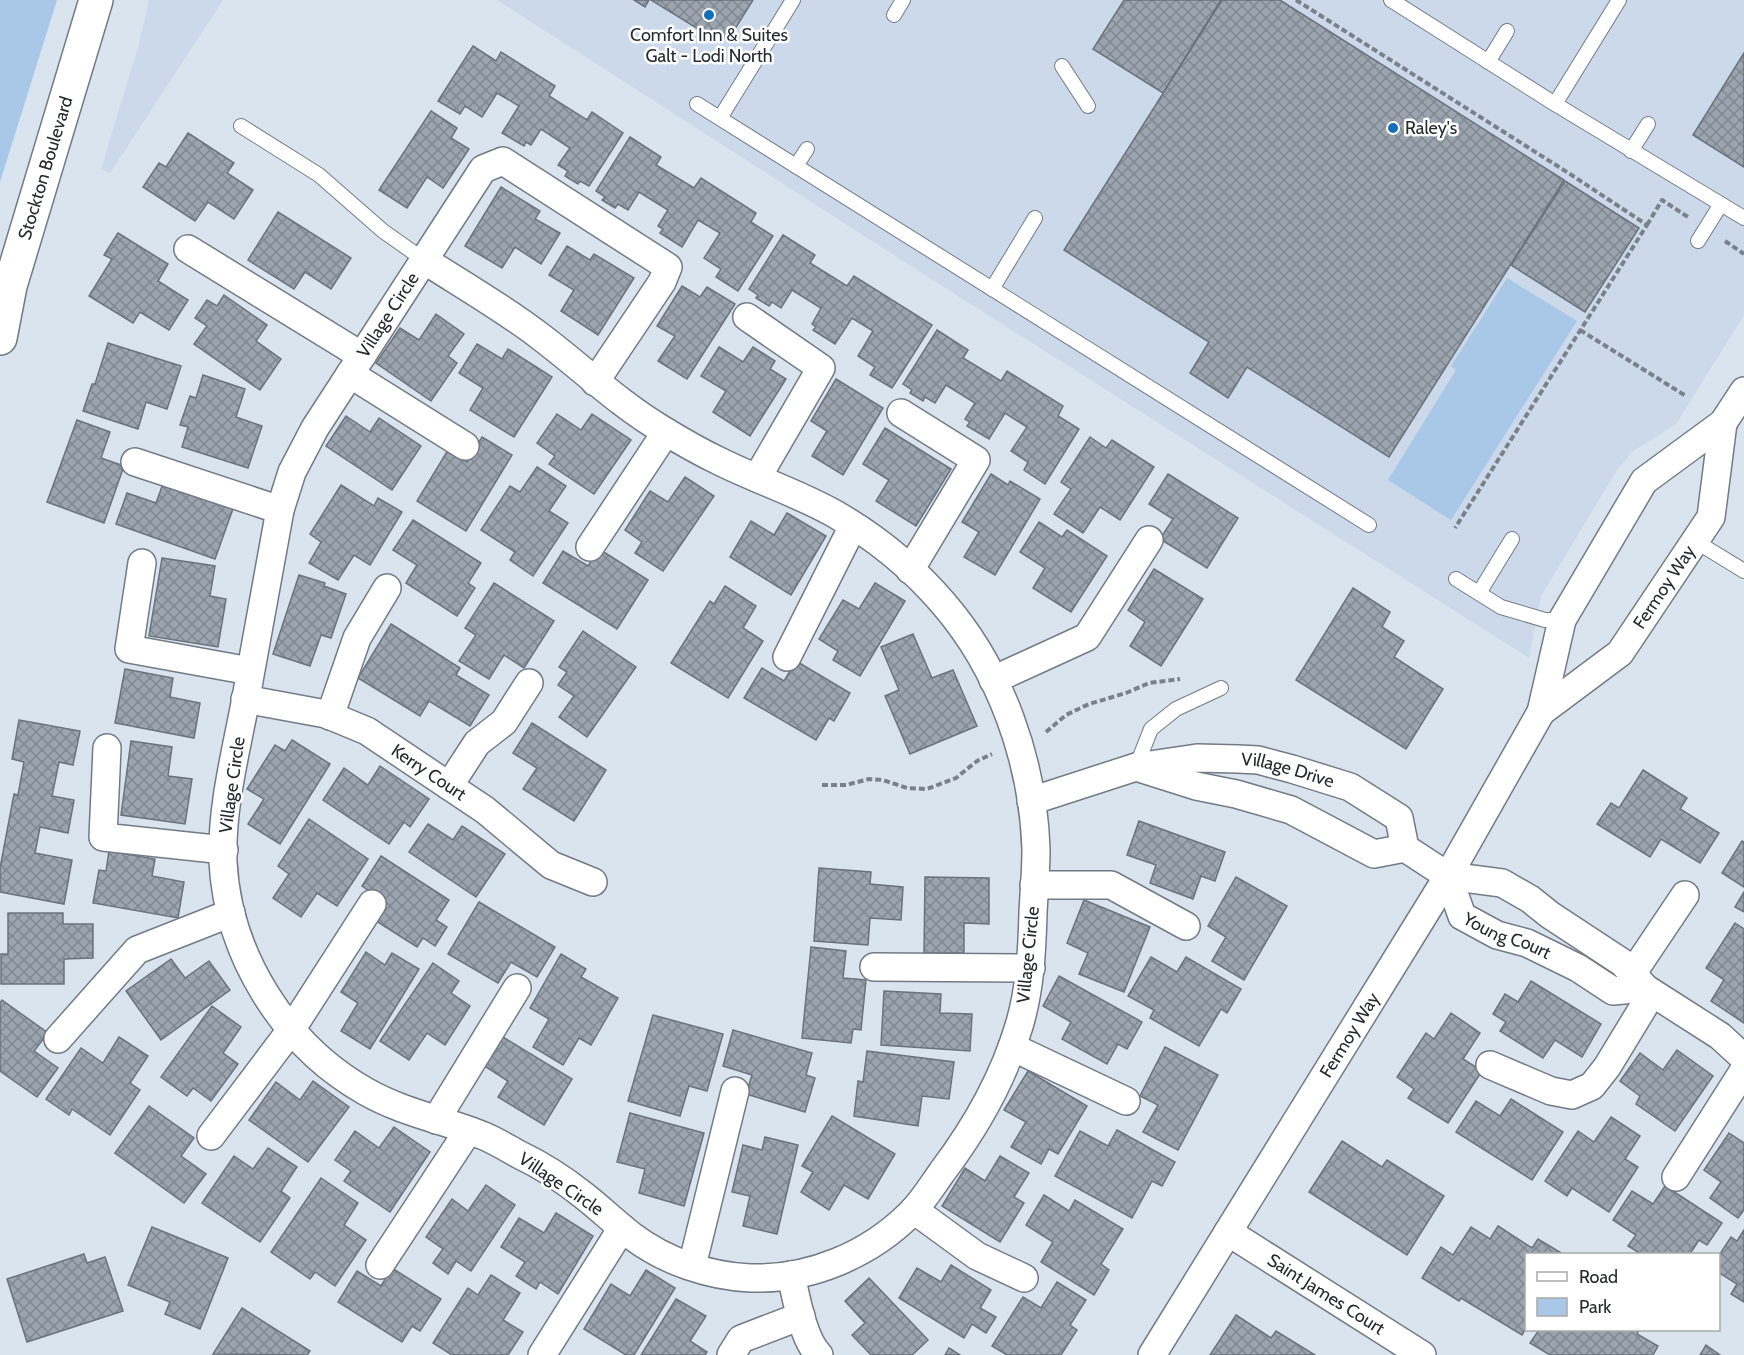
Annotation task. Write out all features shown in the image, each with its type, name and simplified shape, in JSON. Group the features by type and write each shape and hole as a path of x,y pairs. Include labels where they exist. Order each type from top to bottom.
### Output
{"street":[{"name":"Stockton Boulevard","path":"0,338 10,286 96,0"},
{"path":"424,260 483,169 503,161 668,267 662,282 595,382"},
{"path":"188,249 356,365 465,446"},
{"name":"Village Circle","path":"424,260 539,335 595,382 666,432 720,462 831,512 872,537 943,603 971,642 993,680 1012,721 1025,767 1036,849 1031,968 1020,1022 1000,1080 958,1152 914,1210 887,1234 856,1254 815,1270 791,1275 753,1278 713,1273 667,1258 636,1239 579,1192 537,1163 483,1136 398,1108 363,1090 323,1062 291,1030 263,991 243,951 231,913 223,865 225,811 280,510 292,472 315,428 356,365 424,260"},
{"path":"747,317 821,368 757,478"},
{"name":"Fermoy Way","path":"1152,1355 1448,876 1541,712 1562,620 1644,481 1723,423 1744,391"},
{"path":"901,413 976,460 910,570"},
{"name":"Fermoy Way","path":"1541,712 1620,653 1711,517 1723,423"},
{"path":"590,547 666,432"},
{"path":"135,462 280,510"},
{"path":"787,657 853,526"},
{"path":"993,680 1087,637 1149,540"},
{"path":"142,563 129,649 250,671"},
{"path":"330,716 357,638 387,588"},
{"path":"449,786 477,743 504,722 529,683"},
{"name":"Kerry Court","path":"245,699 330,716 367,731 485,810 551,865 593,882"},
{"path":"107,748 103,837 224,850"},
{"name":"Village Drive","path":"1031,801 1136,767 1197,758 1258,760 1350,788 1399,818 1405,848 1374,854 1291,810 1236,794 1196,786 1136,767"},
{"path":"1236,794 1238,759"},
{"path":"1405,848 1448,876"},
{"name":"Young Court","path":"1643,985 1612,991 1578,968 1527,943 1497,935 1462,916 1448,876 1502,883 1530,898 1550,915 1623,963 1643,985 1720,1036 1744,1058"},
{"path":"1034,885 1111,885 1186,926"},
{"path":"1490,1065 1551,1091 1572,1095 1592,1086 1607,1068 1685,895"},
{"path":"211,1136 291,1030 372,904"},
{"path":"58,1039 137,950 231,913"},
{"name":"Young Court","path":"1566,963 1584,938"},
{"path":"874,967 1031,968"},
{"path":"436,1120 517,988"},
{"path":"1012,1047 1126,1101"},
{"path":"1676,1177 1744,1070"},
{"path":"692,1266 735,1091"},
{"path":"380,1265 468,1131"},
{"path":"914,1210 977,1256 1024,1278"},
{"path":"542,1355 622,1228"},
{"name":"Saint James Court","path":"1228,1232 1422,1355"},
{"path":"791,1275 801,1316 819,1355"},
{"path":"731,1355 741,1339 801,1316"}],"lane":[{"path":"720,118 793,0"},
{"path":"894,15 903,0"},
{"path":"1390,0 1631,151 1744,218"},
{"path":"1555,104 1619,0"},
{"path":"1488,62 1507,31"},
{"path":"1062,66 1088,106"},
{"path":"697,104 1369,525"},
{"path":"1631,151 1648,124"},
{"path":"241,126 319,175 383,231 424,260"},
{"path":"796,166 807,149"},
{"path":"1698,241 1721,204"},
{"path":"992,289 1035,218"},
{"path":"1479,593 1512,539"},
{"path":"1695,541 1744,571"},
{"path":"1456,579 1501,607 1545,620 1562,620"},
{"path":"1136,767 1152,729 1176,709 1221,688"}],"path":[{"path":"1296,0 1647,225 1455,528"},
{"path":"1580,330 1686,396"},
{"path":"1040,736 1066,715 1089,704 1126,693 1149,683 1180,679"},
{"path":"822,785 846,785 869,779 883,780 907,788 927,789 956,778 977,761 996,753"}],"shaded area":[{"path":"149,0 223,0 110,173 101,169 139,44"},
{"path":"497,0 1744,0 1744,315 1676,424 1632,452 1617,470 1541,596 1529,658 950,291"}],"green space":[{"path":"0,0 57,0 0,182"},
{"path":"1507,278 1577,321 1451,520 1388,480 1456,370 1451,366"}],"building":[{"name":"Comfort Inn & Suites Galt - Lodi North","path":"634,0 649,0 645,7"},
{"name":"Comfort Inn & Suites Galt - Lodi North","path":"651,0 753,0 728,40 712,29 708,35"},
{"path":"1124,0 1221,0 1163,93 1093,49"},
{"path":"1222,0 1280,0 1564,180 1389,457 1247,367 1228,398 1190,373 1209,342 1064,250"},
{"path":"473,46 496,61 501,52 555,86 549,96 587,120 592,112 623,133 589,186 580,181 578,184 565,176 568,171 558,165 570,148 541,129 531,145 526,142 524,146 502,133 519,106 497,93 482,117 465,106 460,114 438,101"},
{"path":"1744,53 1744,167 1693,135"},
{"path":"431,111 457,128 451,138 469,149 443,188 427,177 407,208 379,190"},
{"path":"188,133 234,163 227,173 253,190 234,219 208,202 195,221 143,187 159,163 166,167"},
{"path":"630,137 661,157 656,165 694,188 701,178 756,213 751,222 773,236 738,291 716,277 721,269 704,258 720,233 698,220 682,247 660,233 663,229 658,226 668,210 639,192 628,210 618,204 615,208 602,200 605,197 596,191"},
{"path":"1565,181 1639,228 1585,312 1511,265"},
{"path":"501,187 540,211 535,219 560,233 541,264 515,247 502,268 465,246"},
{"path":"278,212 351,258 331,289 305,272 294,289 248,260"},
{"path":"118,233 168,264 158,281 188,300 169,330 140,312 133,323 89,296 112,259 104,255"},
{"path":"783,235 815,255 810,263 847,286 854,276 932,325 892,388 870,375 875,367 858,356 873,331 852,318 835,344 813,330 816,327 812,324 821,308 792,290 781,308 772,302 769,306 756,298 758,295 749,289"},
{"path":"567,246 590,260 594,254 634,278 598,335 561,311 574,290 549,275"},
{"path":"682,286 700,297 707,287 735,304 687,379 658,361 675,336 657,326"},
{"path":"224,295 267,325 256,341 281,359 260,390 194,344 207,326 195,318 207,300 217,306"},
{"path":"436,314 464,334 448,356 457,363 431,401 376,363 400,328 419,340"},
{"path":"937,330 968,350 963,358 1001,381 1007,371 1063,406 1058,416 1079,429 1045,484 1024,470 1028,462 1011,451 1027,427 1005,413 989,439 967,426 970,422 965,419 975,403 946,385 935,403 925,397 923,401 910,393 912,390 903,384"},
{"path":"108,343 181,366 167,409 146,402 138,429 83,411 92,384 95,384"},
{"path":"477,344 502,359 508,349 552,377 514,437 470,410 483,388 459,373"},
{"path":"719,347 743,362 753,347 775,361 770,369 786,379 750,436 713,412 726,391 701,376"},
{"path":"203,375 245,389 236,417 262,426 248,468 182,447 188,427 180,425 190,396 196,398"},
{"path":"836,379 883,408 843,475 812,456 827,431 811,421"},
{"path":"557,414 581,430 592,414 631,440 594,494 549,464 555,456 537,443"},
{"path":"346,416 370,432 379,418 421,446 392,490 326,446"},
{"path":"77,420 110,432 101,458 124,466 104,523 47,502"},
{"path":"885,428 951,469 916,526 876,501 889,480 863,464"},
{"path":"482,437 512,455 466,531 417,501 448,450 467,462"},
{"path":"1090,437 1106,448 1112,440 1154,467 1120,520 1100,507 1083,533 1054,514 1071,489 1061,482"},
{"path":"537,467 566,486 549,511 568,523 533,576 510,560 515,552 481,530 510,486 520,492"},
{"path":"991,474 1008,485 1010,481 1040,499 995,575 964,557 979,532 962,522"},
{"path":"1168,474 1238,518 1207,568 1160,539 1173,519 1149,504"},
{"path":"685,477 714,496 663,571 635,553 642,542 625,530 650,491 668,502"},
{"path":"164,481 234,506 215,559 116,524 127,493 156,503"},
{"path":"341,485 374,506 378,498 402,512 370,565 354,555 338,580 309,563 321,542 310,534"},
{"path":"787,513 826,536 791,595 730,557 751,521 774,535"},
{"path":"413,520 481,563 468,583 475,588 457,616 406,583 417,565 393,550"},
{"path":"1039,522 1062,537 1067,530 1107,556 1071,612 1033,588 1045,568 1020,552"},
{"path":"599,549 648,580 617,629 543,583 563,551 588,566"},
{"path":"162,558 215,566 210,596 226,599 218,647 149,636"},
{"path":"1154,569 1203,599 1161,666 1130,646 1145,622 1128,610"},
{"path":"299,575 325,583 324,586 346,594 331,638 321,635 310,666 273,654"},
{"path":"494,583 554,621 524,668 504,655 489,679 459,661 476,635 465,628"},
{"path":"875,583 905,601 860,676 833,660 838,651 819,639 843,600 859,609"},
{"path":"725,586 756,606 743,628 763,641 728,698 671,663 710,601 714,604"},
{"path":"1353,588 1390,612 1382,627 1404,641 1394,657 1443,689 1406,749 1296,680"},
{"path":"391,624 460,668 456,675 489,695 470,726 429,701 420,716 358,678"},
{"path":"583,631 636,667 587,737 559,717 574,696 558,685 567,672 559,667"},
{"path":"913,634 932,678 953,670 977,726 910,754 885,696 899,690 881,647"},
{"path":"796,661 850,693 834,721 829,718 816,740 744,698 762,668 784,681"},
{"path":"125,669 173,678 170,697 200,703 194,738 115,723"},
{"path":"19,720 80,731 73,765 59,762 52,796 74,800 68,833 40,827 35,853 72,860 64,904 0,892 0,868 14,794 18,795 24,762 12,759"},
{"path":"532,723 606,770 574,821 523,789 537,768 513,753"},
{"path":"292,740 330,764 280,844 248,824 264,799 247,789 275,745 285,751"},
{"path":"131,741 172,747 168,776 192,779 185,824 121,815"},
{"path":"380,766 429,799 410,827 404,822 389,844 323,800 344,768 368,785"},
{"path":"1643,770 1687,798 1680,809 1719,833 1700,863 1661,839 1650,857 1597,824 1611,803 1619,808"},
{"path":"309,819 368,859 337,906 317,893 301,917 273,898 289,874 278,866"},
{"path":"1139,821 1225,852 1215,881 1201,876 1193,899 1150,883 1156,865 1127,855"},
{"path":"428,824 453,840 462,826 505,854 476,897 409,852"},
{"path":"1742,841 1744,842 1744,887 1722,873"},
{"path":"109,851 155,859 152,876 184,882 178,918 93,903 99,870 106,871"},
{"path":"381,856 449,900 436,920 447,927 435,946 423,938 417,947 373,919 385,902 362,886"},
{"path":"819,868 871,872 870,884 903,887 901,920 870,918 868,945 814,941"},
{"path":"925,877 989,878 989,924 964,923 964,953 924,953"},
{"path":"1236,877 1287,906 1244,980 1212,961 1226,937 1208,926"},
{"path":"1744,892 1744,912 1735,907"},
{"path":"1084,900 1150,927 1124,992 1079,974 1088,953 1067,943"},
{"path":"479,902 555,947 537,977 511,962 498,983 448,954"},
{"path":"8,913 63,913 63,924 93,924 93,958 64,959 64,984 1,984 1,954 8,954"},
{"path":"1735,923 1744,929 1744,1023 1711,1001 1724,980 1706,968"},
{"path":"811,947 846,951 843,978 866,980 861,1030 853,1029 851,1043 802,1038"},
{"path":"366,952 385,965 392,953 419,969 370,1049 341,1031 358,1003 341,992"},
{"path":"561,954 586,969 581,977 618,998 591,1045 579,1038 563,1065 533,1047 549,1019 530,1008"},
{"path":"1151,957 1177,972 1186,957 1241,989 1227,1013 1221,1009 1199,1046 1150,1018 1154,1010 1128,996"},
{"path":"171,959 185,978 209,961 230,990 161,1040 126,991"},
{"path":"433,963 459,981 451,993 470,1006 445,1045 427,1033 409,1060 380,1041"},
{"path":"1059,976 1142,1022 1127,1049 1118,1044 1107,1064 1062,1039 1071,1022 1043,1006"},
{"path":"1531,981 1601,1024 1582,1057 1555,1040 1543,1058 1500,1031 1506,1022 1493,1014 1505,994 1518,1002"},
{"path":"884,991 941,994 940,1013 972,1014 970,1051 881,1045"},
{"path":"2,1000 48,1033 34,1051 58,1068 37,1097 0,1071 0,1003"},
{"path":"212,1006 241,1027 223,1053 238,1064 211,1101 193,1088 187,1096 161,1077"},
{"path":"1451,1013 1480,1033 1463,1059 1482,1071 1448,1123 1408,1098 1414,1089 1397,1077 1426,1033 1434,1039"},
{"path":"653,1015 723,1034 707,1091 689,1086 680,1116 628,1101"},
{"path":"733,1030 812,1053 806,1075 815,1078 805,1112 746,1094 752,1075 723,1066"},
{"path":"501,1036 572,1079 544,1125 498,1097 508,1081 483,1065"},
{"path":"119,1037 148,1056 130,1083 140,1090 110,1135 72,1109 69,1115 46,1099 81,1048 103,1063"},
{"path":"1165,1047 1218,1075 1178,1150 1143,1132 1158,1105 1140,1096"},
{"path":"1677,1050 1713,1076 1675,1131 1636,1104 1640,1096 1620,1081 1640,1053 1663,1070"},
{"path":"867,1051 954,1062 949,1099 922,1096 918,1126 854,1116 858,1081 863,1082"},
{"path":"1028,1071 1087,1106 1058,1154 1049,1149 1041,1164 1011,1147 1026,1122 1004,1110"},
{"path":"313,1081 349,1107 308,1162 249,1120 276,1082 300,1100"},
{"path":"1511,1099 1563,1132 1532,1180 1456,1132 1476,1101 1500,1116"},
{"path":"149,1106 194,1138 181,1156 206,1174 184,1203 115,1153"},
{"path":"630,1113 704,1133 684,1206 639,1193 645,1169 617,1162"},
{"path":"832,1116 895,1154 868,1199 844,1185 829,1210 801,1192 813,1172 802,1166"},
{"path":"1611,1117 1640,1136 1625,1159 1638,1167 1609,1212 1572,1188 1567,1196 1545,1181 1578,1131 1594,1142"},
{"path":"394,1127 430,1152 390,1212 344,1181 351,1171 335,1160 355,1131 379,1148"},
{"path":"1117,1130 1175,1162 1162,1186 1152,1181 1132,1218 1055,1176 1080,1131 1108,1146"},
{"path":"1729,1133 1744,1143 1744,1210 1738,1218 1710,1198 1721,1182 1704,1170"},
{"path":"765,1137 798,1145 777,1234 743,1226 750,1196 732,1192 743,1145 762,1150"},
{"path":"1342,1141 1382,1167 1387,1160 1444,1196 1407,1255 1309,1192"},
{"path":"268,1148 297,1167 281,1191 290,1198 260,1242 202,1203 234,1156 253,1169"},
{"path":"1000,1156 1029,1173 1014,1197 1024,1203 1000,1242 942,1206 965,1168 985,1181"},
{"path":"321,1178 358,1203 344,1225 366,1240 335,1286 315,1272 310,1279 271,1252"},
{"path":"486,1185 515,1205 471,1271 456,1261 448,1274 433,1263 443,1249 426,1237 452,1199 468,1211"},
{"path":"1665,1186 1722,1223 1707,1245 1699,1240 1691,1253 1639,1253 1628,1246 1636,1235 1613,1220 1632,1191 1653,1204"},
{"path":"1044,1195 1069,1211 1075,1200 1123,1229 1101,1264 1109,1270 1094,1295 1041,1262 1053,1242 1026,1225"},
{"path":"556,1213 593,1236 558,1294 540,1282 536,1289 516,1276 525,1262 501,1247 519,1218 544,1233"},
{"path":"1498,1226 1532,1248 1538,1239 1561,1253 1525,1253 1525,1330 1522,1335 1461,1298 1459,1301 1422,1278 1441,1247 1453,1255 1471,1227 1490,1239"},
{"path":"152,1227 228,1258 200,1329 165,1314 170,1302 128,1285"},
{"path":"1744,1230 1744,1302 1731,1294 1737,1284 1720,1273 1720,1254 1731,1237 1737,1241"},
{"path":"84,1254 87,1263 105,1257 123,1311 27,1342 7,1279"},
{"path":"951,1265 991,1290 980,1308 996,1317 986,1333 972,1324 964,1338 899,1298 917,1268 941,1282"},
{"path":"392,1268 441,1299 420,1331 412,1326 402,1342 338,1302 357,1271 381,1286"},
{"path":"646,1270 675,1288 634,1355 626,1355 584,1329 611,1284 630,1296"},
{"path":"491,1275 520,1293 503,1320 523,1332 508,1355 452,1355 433,1343 468,1288 478,1295"},
{"path":"869,1278 928,1340 912,1355 871,1355 852,1335 865,1323 845,1301"},
{"path":"1057,1282 1086,1300 1070,1325 1077,1330 1061,1355 1007,1355 992,1346 1023,1297 1041,1308"},
{"path":"676,1299 706,1316 690,1341 707,1352 705,1355 641,1355"},
{"path":"242,1308 310,1351 307,1355 213,1354"},
{"path":"1236,1315 1271,1338 1276,1331 1315,1355 1210,1355"},
{"path":"1538,1331 1638,1331 1637,1334 1658,1346 1653,1355 1550,1355 1530,1343"},
{"path":"1706,1345 1720,1355 1700,1355"},
{"path":"949,1348 960,1355 945,1355"}],"place":[{"name":"Comfort Inn & Suites Galt - Lodi North","path":"709,15"},
{"name":"Raley's","path":"1393,128"}]}
